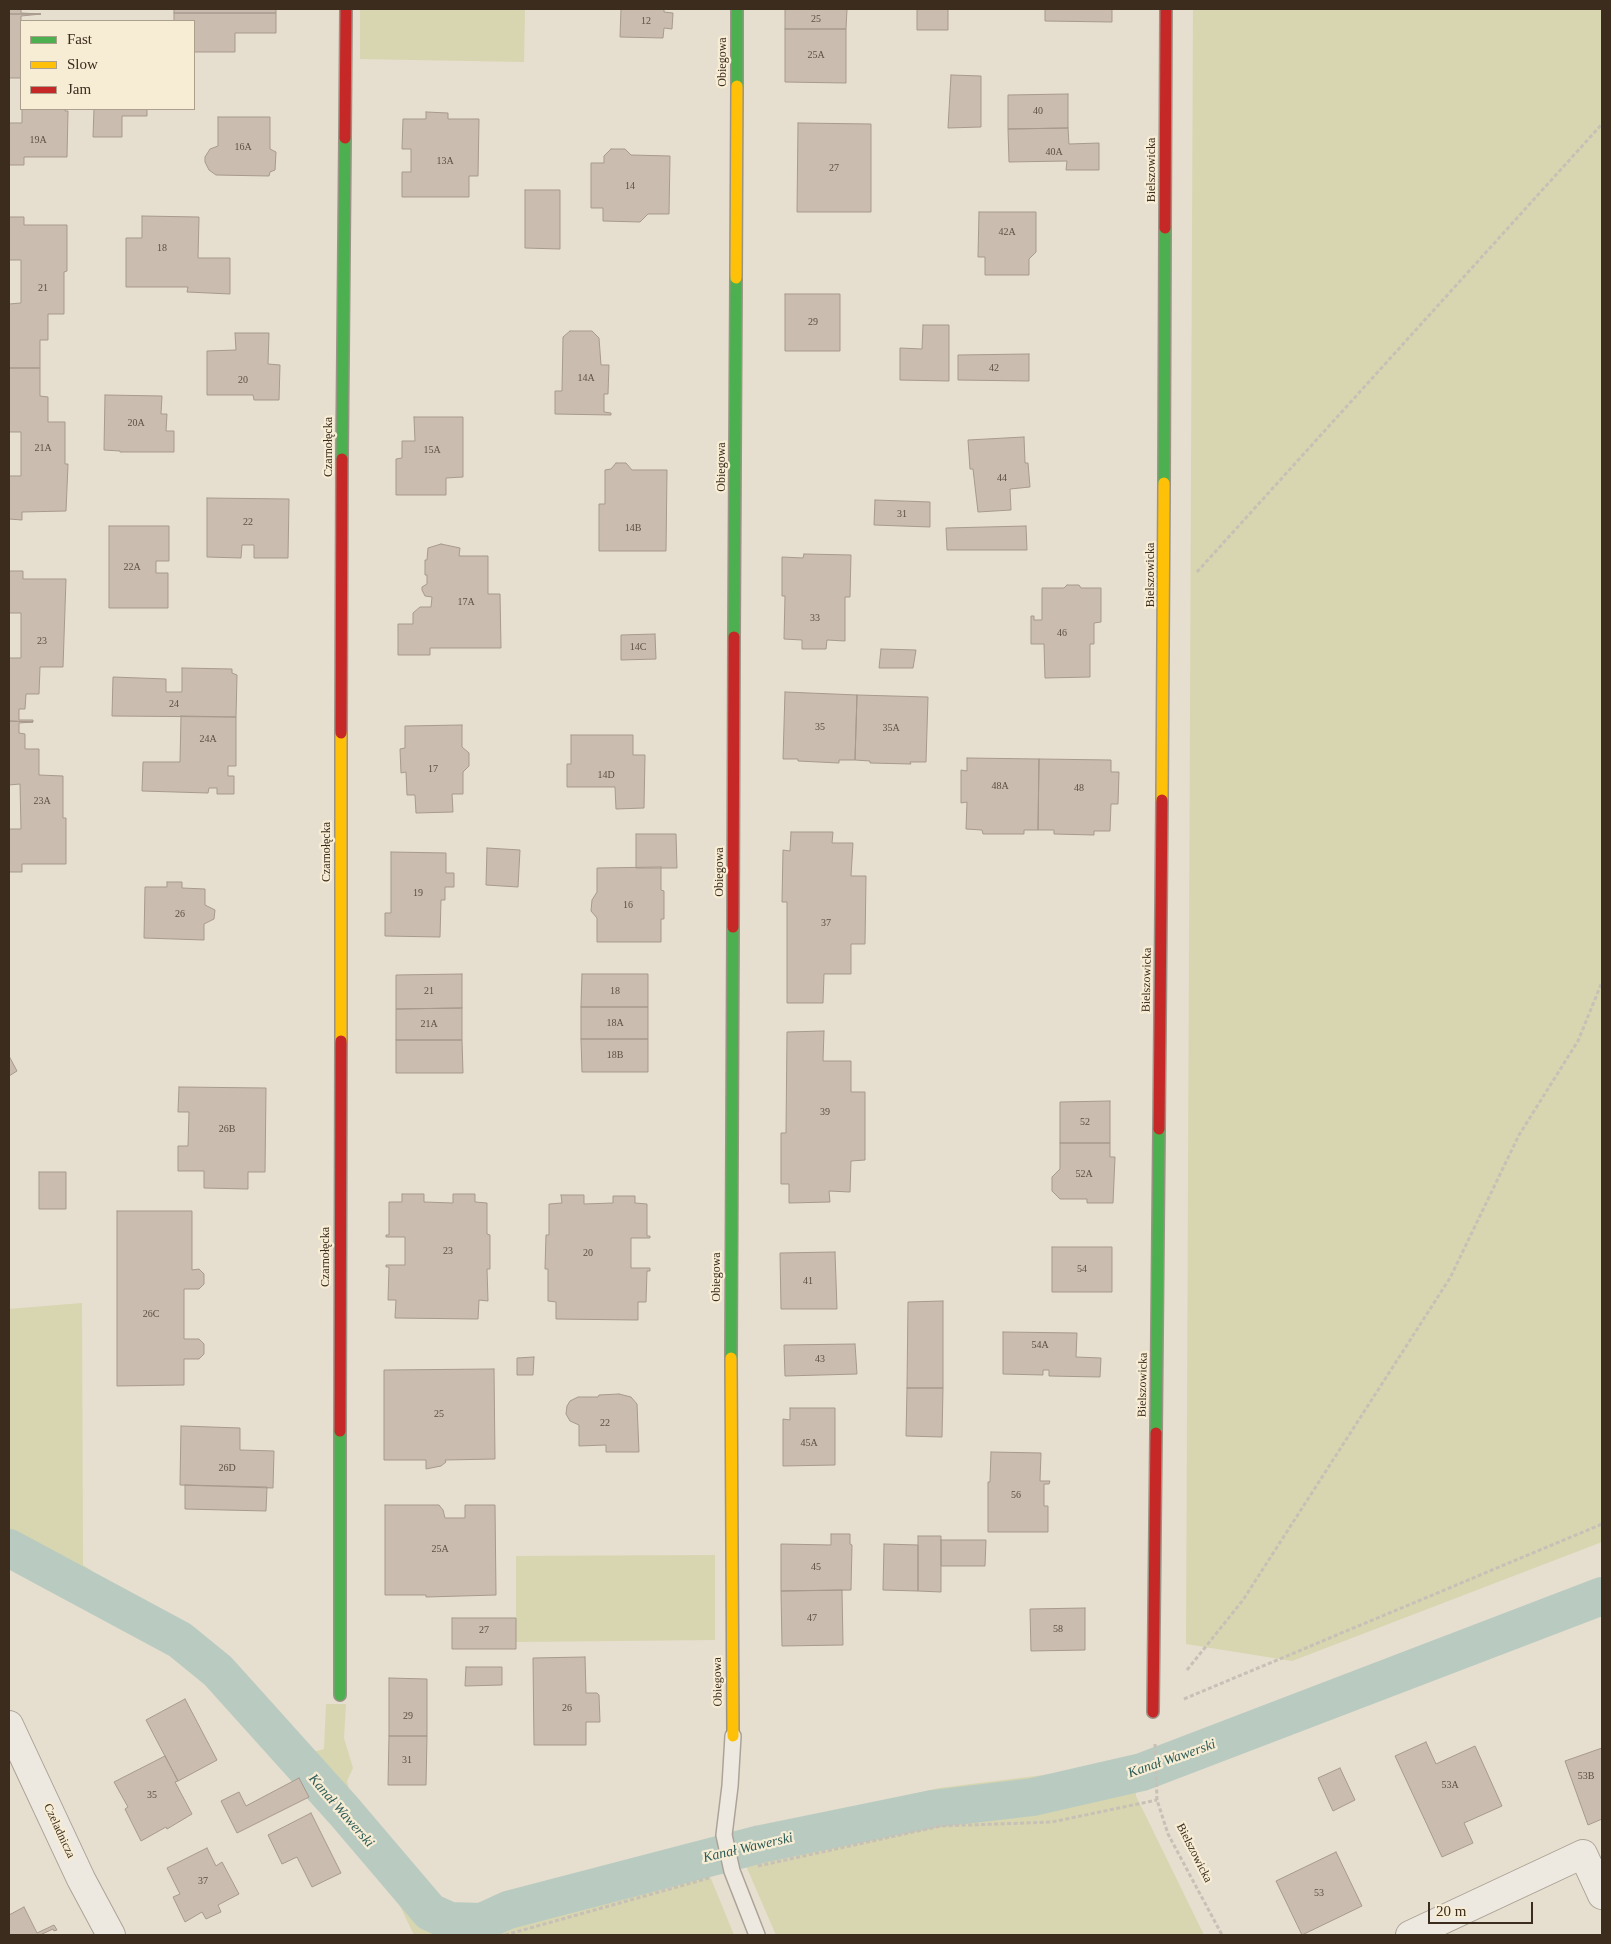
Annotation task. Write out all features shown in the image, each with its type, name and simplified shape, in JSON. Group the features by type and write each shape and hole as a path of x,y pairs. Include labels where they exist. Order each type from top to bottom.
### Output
{"street":[{"name":"Czarnołęcka","path":"340,1694 341,641 346,9"},
{"name":"Obiegowa","path":"733,1736 731,1307 737,9"},
{"name":"Bielszowicka","path":"1154,1712 1164,579 1166,9"},
{"name":"Czeladnicza","path":"9,1725 111,1935"},
{"path":"1410,1935 1583,1854 1602,1895"}],"lane":[{"path":"733,1736 730,1786 724,1835 732,1872 757,1935"}],"path":[{"path":"1164,579 1190,580 1602,124"},
{"path":"1154,1712 1243,1600 1450,1278 1519,1134 1578,1041 1602,982"},
{"path":"1154,1712 1602,1524"},
{"name":"Bielszowicka","path":"1154,1712 1157,1800 1168,1834 1222,1935"},
{"path":"504,1935 732,1872 941,1826 1052,1822 1157,1800"}],"green space":[{"path":"360,9 525,9 524,62 360,59"},
{"path":"1193,9 1602,9 1602,1542 1292,1661 1186,1644"},
{"path":"82,1303 83,1565 229,1662 310,1753 324,1749 326,1704 346,1704 344,1738 353,1768 347,1781 353,1810 448,1907 466,1912 500,1905 713,1841 719,1866 707,1869 734,1935 414,1935 385,1875 299,1778 192,1665 174,1650 9,1559 9,1309"},
{"path":"715,1555 715,1640 516,1642 516,1556"},
{"path":"1136,1757 1136,1796 1204,1935 776,1935 743,1859 737,1835 939,1788 1092,1769"}],"building":[{"path":"9,9 21,9 21,13 41,14 9,14"},
{"path":"174,9 276,9 276,13 174,13"},
{"path":"621,9 664,9 664,12 673,13 672,29 664,28 663,38 620,37"},
{"path":"785,9 847,9 846,29 785,29"},
{"path":"917,9 948,9 948,30 917,30"},
{"path":"1045,9 1112,9 1112,22 1045,21"},
{"path":"174,13 276,13 276,33 235,33 235,52 195,52 195,20 174,20"},
{"path":"9,14 41,14 21,16 20,78 9,78"},
{"path":"785,29 846,29 846,83 785,82"},
{"path":"951,75 981,76 981,127 948,128"},
{"path":"1068,94 1068,128 1008,129 1008,95"},
{"path":"22,110 68,111 67,157 24,157 24,165 9,165 9,123 22,123"},
{"path":"94,110 147,110 147,116 122,116 122,137 93,137"},
{"path":"426,112 448,113 448,119 479,119 478,176 469,176 469,197 402,197 402,172 411,172 411,149 402,149 403,119 426,119"},
{"path":"218,117 270,117 270,149 276,152 275,170 270,172 269,176 216,175 209,170 205,157 210,149 218,146"},
{"path":"798,123 871,124 871,212 797,212"},
{"path":"1068,128 1069,144 1099,143 1099,170 1066,170 1067,161 1009,162 1008,129"},
{"path":"611,149 625,149 631,155 670,156 669,214 648,214 640,222 603,221 603,208 591,208 591,163 604,163 604,156"},
{"path":"525,190 560,190 560,249 525,248"},
{"path":"979,212 1036,212 1036,252 1029,259 1029,275 985,275 985,257 978,257"},
{"path":"142,216 199,217 198,258 230,258 230,294 187,292 188,287 126,287 126,238 142,238"},
{"path":"9,217 24,217 24,225 67,225 67,271 64,272 64,314 48,314 48,340 40,340 40,368 9,368 9,304 21,303 21,260 9,260"},
{"path":"785,294 840,294 840,351 785,351"},
{"path":"923,325 949,325 949,381 900,380 900,348 922,349"},
{"path":"570,331 592,331 599,338 601,365 609,365 608,394 604,394 604,412 611,413 611,415 555,414 555,391 562,391 563,337"},
{"path":"235,333 269,333 268,364 280,365 279,400 254,400 253,395 207,395 207,351 236,350"},
{"path":"1029,354 1029,381 958,380 958,355"},
{"path":"9,368 40,368 40,396 48,397 48,422 65,422 65,464 68,464 66,511 22,512 22,520 9,519 9,476 21,476 21,432 9,432"},
{"path":"105,395 162,396 161,414 167,414 166,431 174,431 174,452 120,452 104,450"},
{"path":"414,417 463,417 463,477 446,478 446,495 396,495 396,459 402,458 402,441 415,441"},
{"path":"1024,437 1025,463 1028,463 1030,487 1010,489 1011,510 978,512 973,469 970,469 968,440"},
{"path":"616,463 626,463 632,470 667,470 666,551 599,551 599,504 605,504 605,470 611,469"},
{"path":"207,498 289,499 288,558 254,558 254,545 242,545 241,558 207,557"},
{"path":"875,500 930,502 930,527 874,525"},
{"path":"109,526 169,526 169,561 156,561 156,573 168,573 168,608 109,608"},
{"path":"1026,526 1027,550 947,550 946,528"},
{"path":"441,544 460,548 459,556 488,556 488,594 500,594 501,648 430,648 430,655 398,655 398,624 413,624 413,613 420,607 431,607 432,597 425,596 422,590 422,587 427,584 425,560 427,560 428,548"},
{"path":"804,554 851,555 850,597 845,597 845,641 827,640 826,649 802,649 802,640 784,639 785,596 782,596 782,557 803,558"},
{"path":"9,571 23,571 23,579 66,579 63,667 40,667 39,694 26,694 25,709 19,709 19,720 33,720 33,722 9,721 9,658 21,658 21,613 9,613"},
{"path":"1067,585 1079,585 1081,588 1101,588 1101,622 1094,623 1094,644 1090,644 1090,677 1045,678 1044,644 1031,644 1031,616 1034,616 1034,620 1042,620 1042,588 1064,588"},
{"path":"655,634 656,659 621,660 621,635"},
{"path":"881,649 916,650 913,668 879,668"},
{"path":"182,668 232,669 232,673 237,675 236,717 112,716 113,677 166,679 166,692 182,692"},
{"path":"785,692 857,695 855,760 839,760 839,763 783,759"},
{"path":"857,695 928,697 926,762 910,762 911,764 870,763 870,761 855,760"},
{"path":"181,716 236,717 236,766 228,766 228,776 234,776 234,794 217,794 217,788 209,788 208,793 142,791 143,762 180,762"},
{"path":"9,721 33,722 19,723 19,733 25,734 25,749 39,749 39,775 63,776 63,818 66,818 66,864 22,864 22,872 9,872 9,829 21,829 20,784 9,785"},
{"path":"462,725 462,747 469,753 469,766 463,772 463,794 452,794 453,812 416,813 415,795 407,795 406,772 401,773 400,749 405,748 405,726"},
{"path":"571,735 633,735 633,755 645,755 644,808 616,809 615,787 567,787 567,764 571,764"},
{"path":"967,758 1039,759 1038,830 1024,830 1024,834 983,834 982,830 966,829 967,802 961,803 961,770 967,771"},
{"path":"1039,759 1111,760 1111,772 1119,772 1118,804 1111,804 1110,831 1094,831 1094,835 1054,834 1054,830 1038,830"},
{"path":"791,832 833,832 832,843 853,843 851,876 866,876 865,944 851,944 851,974 824,974 823,1003 787,1003 787,902 782,902 783,850 790,851"},
{"path":"636,834 676,834 677,868 636,868"},
{"path":"487,848 520,850 518,887 486,885"},
{"path":"391,852 446,853 446,873 454,873 454,887 445,887 445,900 441,900 440,937 385,936 385,913 391,913"},
{"path":"661,867 661,890 664,891 664,919 661,919 661,942 597,942 597,918 591,911 592,900 597,892 597,868"},
{"path":"167,882 182,882 182,888 205,889 205,905 215,910 214,919 204,924 204,940 144,938 145,887 167,887"},
{"path":"462,974 462,1008 396,1009 396,975"},
{"path":"582,974 648,974 648,1007 581,1007"},
{"path":"581,1007 648,1007 648,1039 581,1039"},
{"path":"462,1008 462,1040 396,1040 396,1009"},
{"path":"824,1031 823,1061 851,1061 851,1092 865,1092 865,1160 851,1161 850,1192 829,1191 830,1202 789,1203 789,1184 781,1184 781,1133 786,1133 787,1032"},
{"path":"581,1039 648,1039 648,1072 582,1072"},
{"path":"396,1040 462,1040 463,1073 396,1073"},
{"path":"9,1056 17,1071 9,1076"},
{"path":"179,1087 266,1088 265,1172 248,1172 248,1189 204,1188 204,1171 178,1171 178,1146 188,1146 189,1112 178,1112"},
{"path":"1110,1101 1110,1143 1060,1143 1060,1102"},
{"path":"1060,1143 1110,1143 1110,1157 1115,1157 1113,1203 1087,1203 1087,1199 1060,1199 1052,1191 1052,1177 1060,1169"},
{"path":"39,1172 66,1172 66,1209 39,1209"},
{"path":"402,1194 424,1194 424,1202 453,1203 453,1194 475,1194 475,1202 487,1203 487,1234 490,1235 490,1269 487,1269 488,1301 479,1300 478,1319 395,1318 396,1300 388,1300 389,1267 386,1267 386,1265 405,1265 405,1237 386,1237 386,1235 389,1235 389,1202 402,1202"},
{"path":"561,1195 584,1195 584,1204 613,1203 613,1196 635,1196 635,1203 647,1204 647,1236 650,1236 650,1238 631,1238 631,1268 650,1268 650,1271 647,1271 646,1302 638,1302 638,1320 556,1319 556,1302 548,1301 548,1269 545,1269 546,1235 549,1235 549,1204 562,1203"},
{"path":"117,1211 192,1211 192,1270 199,1269 204,1274 204,1284 199,1289 184,1289 184,1339 199,1339 204,1344 204,1354 199,1359 184,1359 184,1385 117,1386"},
{"path":"1052,1247 1112,1247 1112,1292 1052,1292"},
{"path":"835,1252 837,1309 781,1309 780,1253"},
{"path":"943,1301 943,1388 907,1388 908,1302"},
{"path":"1003,1332 1077,1333 1076,1357 1101,1358 1100,1377 1049,1376 1049,1370 1043,1370 1043,1375 1003,1374"},
{"path":"855,1344 857,1374 785,1376 784,1345"},
{"path":"534,1357 533,1375 517,1375 517,1358"},
{"path":"494,1369 495,1459 445,1460 446,1462 441,1466 426,1469 426,1460 384,1460 384,1370"},
{"path":"907,1388 943,1388 942,1437 906,1436"},
{"path":"619,1394 631,1397 637,1404 639,1452 606,1452 606,1445 579,1446 579,1425 570,1421 566,1414 570,1401 578,1397"},
{"path":"790,1408 835,1408 835,1465 783,1466 783,1419 790,1420"},
{"path":"181,1426 240,1428 240,1450 274,1451 273,1488 180,1485"},
{"path":"991,1452 1041,1453 1040,1481 1050,1481 1049,1484 1044,1484 1044,1506 1048,1506 1048,1532 988,1532 988,1482 990,1482"},
{"path":"185,1485 267,1487 266,1511 185,1509"},
{"path":"385,1505 439,1505 443,1510 445,1518 465,1518 465,1505 495,1505 496,1595 426,1597 426,1595 385,1595"},
{"path":"831,1534 850,1534 850,1544 852,1545 851,1590 781,1591 781,1544 831,1545"},
{"path":"918,1536 941,1536 941,1592 918,1591"},
{"path":"941,1540 986,1540 985,1566 941,1566"},
{"path":"884,1544 918,1545 918,1591 883,1590"},
{"path":"842,1590 843,1645 782,1646 781,1591"},
{"path":"1085,1608 1085,1650 1031,1651 1030,1609"},
{"path":"452,1618 516,1618 516,1649 452,1649"},
{"path":"585,1657 586,1693 597,1693 599,1695 600,1722 586,1722 586,1745 534,1745 533,1658"},
{"path":"466,1667 502,1667 502,1685 465,1686"},
{"path":"389,1678 427,1679 427,1736 389,1736"},
{"path":"185,1699 217,1760 178,1781 146,1720"},
{"path":"389,1736 427,1736 426,1785 388,1785"},
{"path":"1426,1742 1436,1764 1475,1746 1502,1806 1464,1823 1473,1843 1442,1857 1395,1756"},
{"path":"1602,1748 1602,1819 1588,1825 1565,1761"},
{"path":"165,1756 178,1781 175,1782 192,1814 167,1829 166,1827 141,1841 125,1809 128,1807 114,1782"},
{"path":"1340,1768 1355,1800 1333,1811 1318,1778"},
{"path":"299,1778 309,1797 237,1833 221,1801 239,1792 246,1806"},
{"path":"311,1813 341,1873 312,1887 297,1857 282,1864 268,1835"},
{"path":"207,1848 216,1866 222,1862 239,1894 218,1905 221,1912 206,1919 202,1912 185,1922 173,1897 180,1894 167,1868"},
{"path":"1336,1852 1362,1906 1302,1935 1276,1881"},
{"path":"24,1907 37,1933 54,1925 57,1930 54,1931 53,1929 40,1935 9,1935 9,1915"}],"waterway":[{"name":"Kanał Wawerski","path":"9,1548 180,1640 218,1671 344,1811 430,1912 450,1921 482,1922 508,1910 761,1844 932,1809 1033,1797 1142,1772 1602,1596"}],"traffic: fast":[{"path":"737,9 737,86"},
{"path":"342,459 345,138"},
{"path":"1164,483 1165,228"},
{"path":"734,637 736,278"},
{"path":"731,1358 733,927"},
{"path":"1156,1433 1159,1129"},
{"path":"340,1431 340,1695"}],"traffic: slow":[{"path":"736,278 737,86"},
{"path":"1162,800 1164,483"},
{"path":"341,733 341,1041"},
{"path":"731,1358 733,1736"}],"traffic: jam":[{"path":"345,138 346,9"},
{"path":"1165,228 1166,9"},
{"path":"341,733 342,459"},
{"path":"733,927 734,637"},
{"path":"1159,1129 1162,800"},
{"path":"340,1431 341,1041"},
{"path":"1153,1712 1156,1433"}]}
